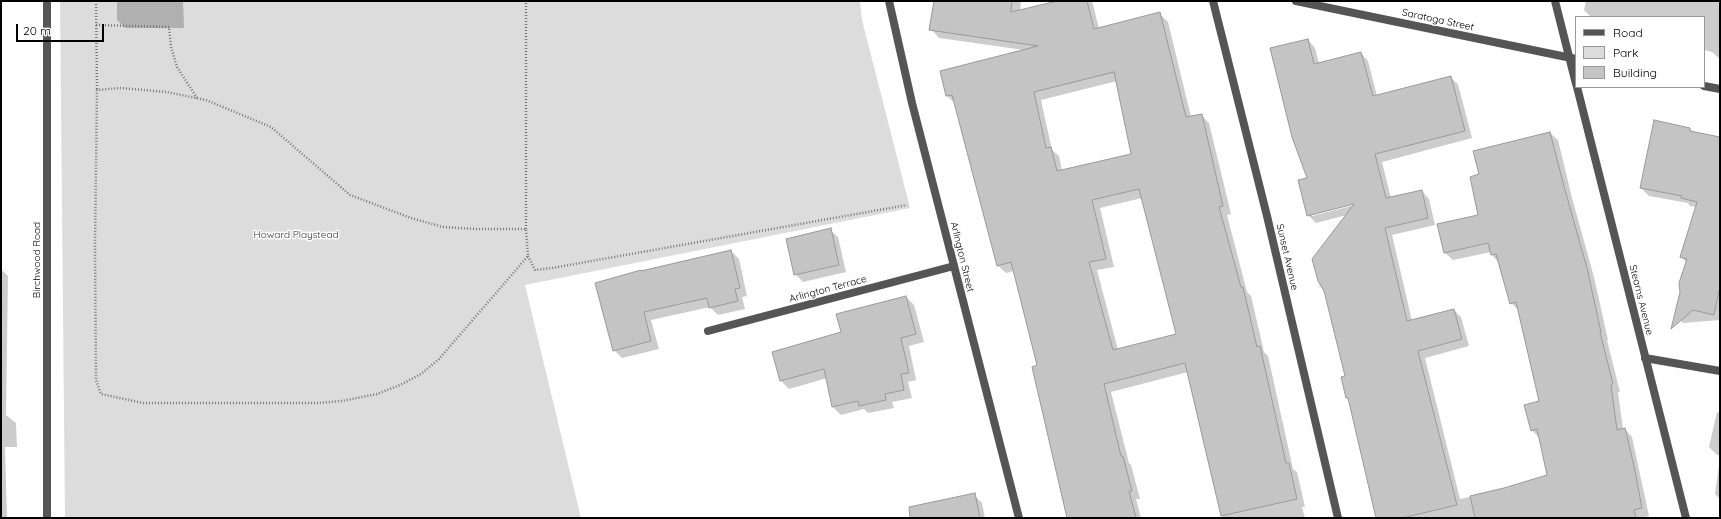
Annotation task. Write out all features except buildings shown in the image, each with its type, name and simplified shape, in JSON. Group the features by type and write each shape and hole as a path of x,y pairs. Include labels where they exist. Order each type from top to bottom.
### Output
{"street":[{"name":"Birchwood Road","path":"47,1 47,518"},
{"name":"Arlington Street","path":"889,1 912,103 1019,518"},
{"name":"Sunset Avenue","path":"1213,1 1269,224 1338,518"},
{"name":"Saratoga Street","path":"1296,1 1573,58"},
{"path":"1555,1 1573,58 1575,75"},
{"path":"1705,86 1720,89"},
{"name":"Stearns Avenue","path":"1577,88 1686,518"},
{"name":"Arlington Terrace","path":"708,331 954,266"},
{"path":"1645,358 1720,371"}],"path":[{"path":"96,1 96,380 101,394 143,403 316,403 342,401 377,394 400,385 421,374 439,359 528,256"},
{"path":"526,1 526,228 528,256 535,270 907,204"},
{"path":"96,25 169,27 171,47 177,67 197,98"},
{"path":"97,90 120,88 167,92 206,100 271,127 350,195 411,218 443,226 477,230 526,228"}],"green space":[{"name":"Howard Playstead","path":"60,1 860,1 862,20 910,208 525,285 581,518 65,518"}]}
